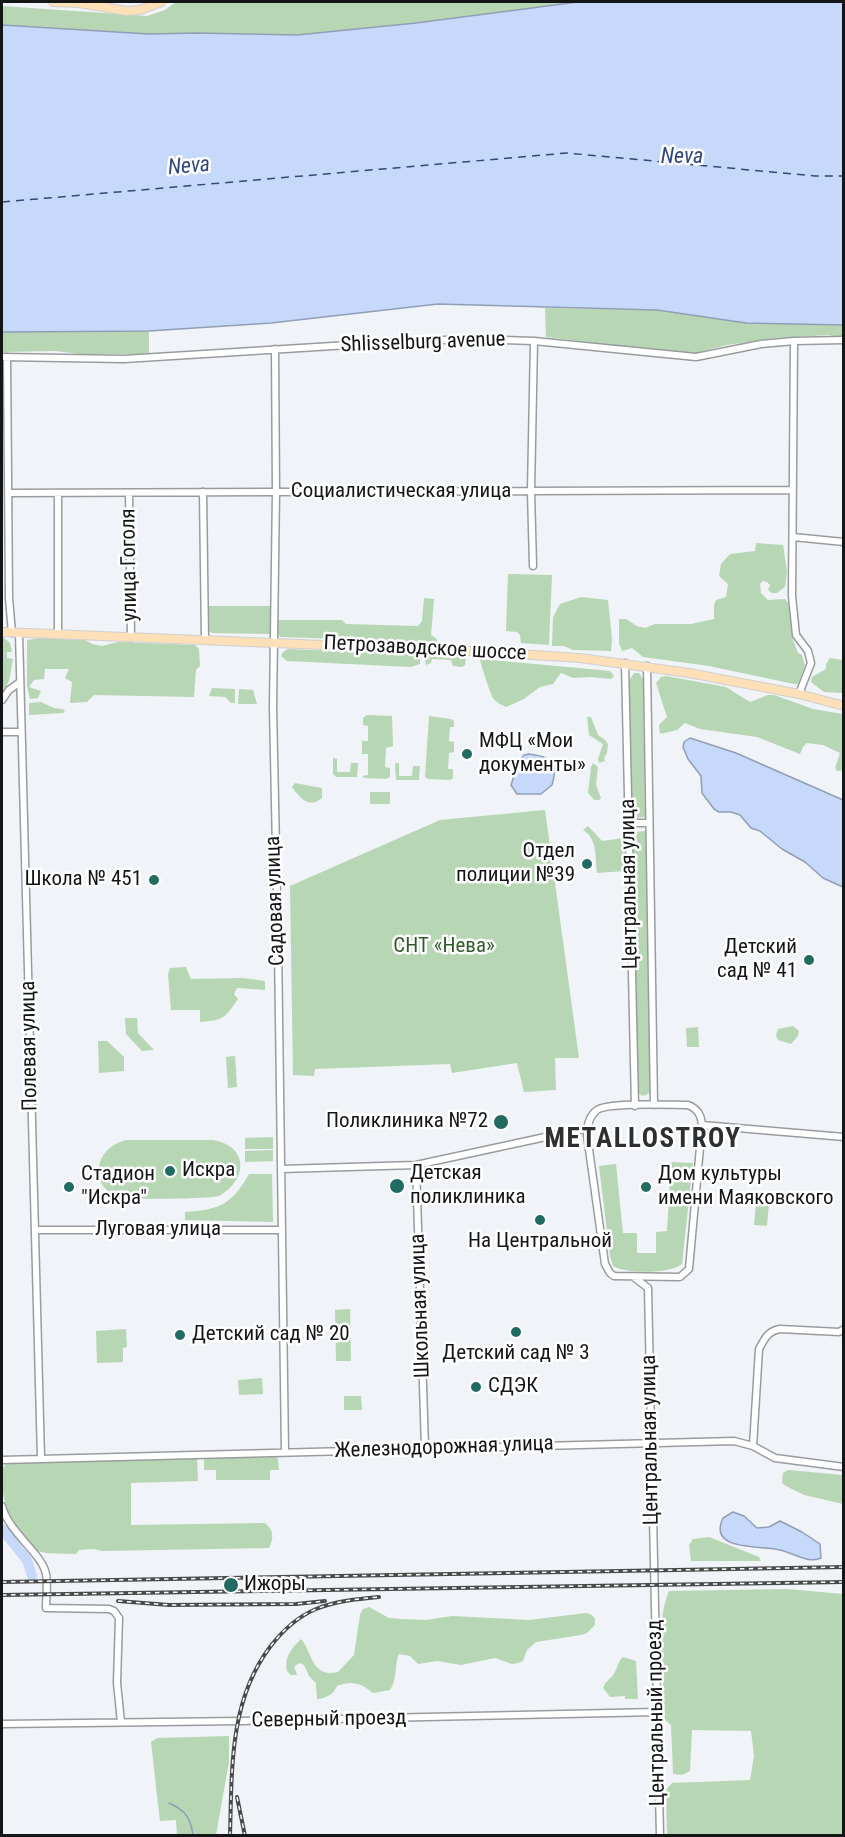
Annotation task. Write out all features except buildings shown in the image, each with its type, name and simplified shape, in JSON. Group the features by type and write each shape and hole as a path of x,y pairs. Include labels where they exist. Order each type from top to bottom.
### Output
{"main road":[{"path":"52,2 79,3 127,11 140,10 162,2"},
{"name":"Петрозаводское шоссе","path":"2,632 510,653 625,663 799,694 843,706"}],"street":[{"name":"Shlisselburg avenue","path":"4,357 124,359 473,339 534,341 696,357 794,340 843,340"},
{"path":"794,340 792,596 794,629 800,643 808,651 812,663 799,694"},
{"path":"533,566 531,491 534,341"},
{"name":"Садовая улица","path":"275,349 274,812 285,1452"},
{"name":"Полевая улица","path":"4,357 9,493 9,598 16,633 20,682 41,1458"},
{"name":"Социалистическая улица","path":"9,493 792,490"},
{"path":"203,492 205,640"},
{"path":"58,493 58,634"},
{"name":"улица Гоголя","path":"129,493 131,638"},
{"path":"793,537 843,542"},
{"name":"Центральная улица","path":"625,663 635,1106"},
{"name":"Центральная улица","path":"647,666 654,1105"},
{"path":"2,700 9,690 20,682"},
{"path":"2,732 21,732"},
{"path":"629,823 649,823"},
{"path":"654,1105 694,1107 699,1113 702,1125 689,1269 680,1277 614,1276 605,1264 587,1128 592,1116 602,1107 654,1105"},
{"path":"702,1125 843,1137"},
{"path":"281,1169 416,1165 587,1128"},
{"name":"Школьная улица","path":"416,1165 425,1448"},
{"name":"Луговая улица","path":"35,1230 282,1230"},
{"path":"635,1278 648,1288 664,1277"},
{"name":"Центральная улица","path":"648,1288 654,1591"},
{"path":"753,1446 759,1349 764,1340 771,1331 780,1329 839,1332 843,1329"},
{"name":"Железнодорожная улица","path":"2,1460 734,1441 753,1446 775,1458 843,1467"},
{"path":"2,1506 8,1523 40,1562 45,1572 46,1608 109,1609 119,1618 117,1683 121,1722"},
{"name":"Центральный проезд","path":"654,1591 660,1836"},
{"name":"Северный проезд","path":"2,1724 657,1712"}],"green space":[{"path":"176,2 578,2 416,23 297,35 149,34 2,25 2,6 147,16 165,10"},
{"path":"545,308 657,310 746,323 843,325 843,338 829,335 775,338 727,345 691,354 546,337"},
{"path":"149,331 149,354 2,352 2,332"},
{"path":"756,543 783,545 787,572 785,587 777,593 772,593 768,590 770,585 767,582 763,581 760,584 761,593 768,600 785,599 788,603 793,640 798,653 802,655 805,666 798,684 709,666 643,657 632,648 622,651 619,643 619,619 626,619 645,628 655,624 691,624 714,619 716,600 726,597 728,584 719,576 721,564 730,554 755,551"},
{"path":"508,574 552,575 549,645 521,643 517,632 506,631"},
{"path":"581,597 608,600 611,651 573,650 564,646 552,646 553,617 560,604"},
{"path":"424,598 434,599 431,635 437,639 437,642 280,637 277,632 277,620 342,620 346,624 418,626 422,621"},
{"path":"209,606 271,606 270,634 212,633 209,631"},
{"path":"2,636 10,643 12,652 7,652 7,658 13,659 9,681 2,696"},
{"path":"40,638 85,640 102,646 118,642 195,645 199,649 200,666 196,670 194,697 94,695 87,702 70,703 72,682 65,678 69,669 45,669 44,679 34,680 29,687 41,691 38,698 30,699 27,686 27,640"},
{"path":"288,649 418,654 420,664 411,667 287,661 281,656"},
{"path":"424,655 466,657 465,665 453,666 451,660 432,659 431,663 426,665"},
{"path":"830,658 843,660 843,693 824,692 811,682 812,677 826,669"},
{"path":"480,659 610,671 614,676 611,679 573,678 561,673 553,684 540,687 524,699 506,707 493,698"},
{"path":"634,673 639,673 643,679 645,817 632,818 629,681"},
{"path":"661,677 726,687 750,702 774,695 813,709 843,714 843,770 837,771 835,768 840,753 823,745 807,743 800,754 757,737 700,729 685,723 677,730 660,734 659,725 667,717 656,683"},
{"path":"212,688 235,689 235,703 231,703 225,697 209,696"},
{"path":"239,689 253,690 257,704 238,704"},
{"path":"41,702 65,711 29,715 29,703"},
{"path":"367,715 392,716 393,746 386,748 385,767 390,768 390,777 386,779 362,776 368,775 368,754 362,754 362,741 368,741 368,726 363,725 363,718"},
{"path":"429,716 454,721 454,727 450,727 449,741 454,742 454,752 449,753 448,769 453,769 453,778 450,780 425,777"},
{"path":"587,717 591,717 598,735 608,744 605,761 599,763 598,759 603,744 589,735"},
{"path":"333,758 337,759 337,772 350,772 351,763 358,763 357,777 336,777 333,774"},
{"path":"395,763 399,763 399,776 412,776 413,766 420,766 419,780 396,780"},
{"path":"593,763 598,767 596,785 601,798 599,800 594,800 588,793"},
{"path":"295,783 322,788 322,798 313,802 305,801 292,787"},
{"path":"370,792 390,792 390,804 370,804"},
{"name":"СНТ «Нева»","path":"545,810 579,1058 555,1058 556,1090 524,1092 517,1063 452,1073 450,1064 315,1069 314,1076 293,1075 290,886 440,820"},
{"path":"588,826 602,841 624,838 625,871 597,873 593,844 591,838 583,830"},
{"path":"646,831 650,1092 642,1096 638,1092 632,832"},
{"path":"186,967 191,979 243,978 265,981 265,990 237,988 234,994 238,999 226,1015 219,1019 200,1022 200,1010 171,1010 168,974 170,968"},
{"path":"125,1018 137,1018 138,1033 154,1050 142,1051 126,1034"},
{"path":"793,1026 799,1031 791,1044 778,1040 776,1035 778,1029"},
{"path":"698,1027 699,1047 687,1047 686,1028"},
{"path":"98,1041 107,1041 124,1057 124,1071 99,1073"},
{"path":"235,1056 237,1087 228,1088 226,1057"},
{"path":"273,1137 273,1149 245,1149 245,1138"},
{"name":"Искра","path":"126,1140 213,1140 225,1143 238,1156 239,1173 229,1189 219,1196 167,1199 118,1197 102,1184 99,1166 108,1150"},
{"path":"273,1150 273,1161 245,1162 245,1151"},
{"path":"671,1162 693,1163 682,1264 668,1270 648,1272 619,1269 613,1266 599,1166 616,1164 623,1233 637,1233 637,1253 656,1253 656,1232 667,1231"},
{"path":"249,1174 272,1174 273,1222 185,1220 185,1212 216,1207 231,1199"},
{"path":"756,1202 769,1203 767,1226 754,1225"},
{"path":"350,1309 351,1361 336,1361 335,1310"},
{"path":"126,1329 127,1347 123,1348 123,1362 97,1363 96,1331"},
{"path":"262,1378 263,1394 239,1395 238,1380"},
{"path":"344,1396 361,1396 362,1410 344,1410"},
{"path":"275,1456 278,1459 279,1470 270,1470 270,1480 216,1480 216,1470 204,1470 204,1457"},
{"path":"197,1457 198,1481 131,1483 131,1525 265,1523 272,1534 269,1548 102,1551 94,1549 79,1550 76,1554 42,1552 36,1550 18,1530 9,1514 4,1498 2,1469 7,1463"},
{"path":"788,1470 843,1475 843,1504 804,1495 784,1485 783,1473"},
{"path":"709,1537 759,1557 761,1561 691,1561 689,1545 693,1539"},
{"path":"787,1589 843,1594 843,1835 667,1835 666,1790 672,1783 750,1780 754,1756 751,1731 692,1730 690,1771 682,1775 673,1774 671,1725 664,1719 661,1654 664,1606 669,1591"},
{"path":"369,1607 389,1618 426,1620 452,1616 529,1620 586,1613 595,1619 595,1625 587,1633 581,1635 536,1642 527,1650 523,1661 512,1664 495,1658 461,1665 437,1661 418,1664 410,1656 399,1654 390,1690 373,1693 360,1685 347,1683 337,1686 326,1697 317,1699 316,1683 309,1676 304,1665 299,1663 294,1667 297,1675 291,1675 287,1671 290,1653 301,1639 318,1668 329,1673 338,1672 354,1655 360,1615 363,1609"},
{"path":"623,1657 636,1661 638,1699 625,1699 625,1696 610,1697 603,1688 615,1673"},
{"path":"229,1736 229,1762 216,1835 177,1835 176,1820 160,1821 151,1742 157,1738"}],"water":[{"name":"Neva","path":"578,2 843,2 843,325 746,323 657,310 438,304 271,323 149,331 2,332 2,25 149,34 297,35 416,23"},
{"path":"690,738 736,753 843,800 843,887 823,878 805,862 782,849 760,831 751,828 740,815 714,809 702,793 701,776 688,759 683,747 684,742"},
{"path":"529,754 552,762 555,770 552,785 541,794 517,794 511,785 519,761 524,755"},
{"path":"733,1512 744,1516 757,1528 769,1527 780,1521 802,1532 820,1544 821,1558 811,1560 780,1550 729,1542 723,1537 720,1529 723,1518"}],"waterway":[{"path":"2,1529 27,1560 32,1576"},
{"path":"169,1803 186,1815 191,1824 193,1836"}],"ferry route":[{"path":"2,202 567,153 815,176 844,176"}],"railway":[{"path":"2,1582 844,1567"},
{"path":"2,1595 844,1582"},
{"path":"230,1836 233,1761 240,1713 247,1690 270,1647 291,1625 316,1609 331,1604 379,1597"},
{"path":"118,1601 169,1605 296,1604 325,1601"},
{"path":"237,1797 245,1836"}],"place":[{"name":"МФЦ «Мои документы»","path":"467,754"},
{"name":"Отдел полиции №39","path":"587,864"},
{"name":"Школа № 451","path":"154,880"},
{"name":"Детский сад № 41","path":"809,960"},
{"name":"Поликлиника №72","path":"501,1122"},
{"name":"Искра","path":"170,1171"},
{"name":"Детская поликлиника","path":"397,1186"},
{"name":"Стадион \"Искра\"","path":"69,1187"},
{"name":"Дом культуры имени Маяковского","path":"646,1187"},
{"name":"На Центральной","path":"540,1220"},
{"name":"Детский сад № 3","path":"516,1332"},
{"name":"Детский сад № 20","path":"180,1335"},
{"name":"СДЭК","path":"476,1387"},
{"name":"Ижоры","path":"231,1585"}],"district":[{"name":"METALLOSTROY","path":"643,1140"}]}
